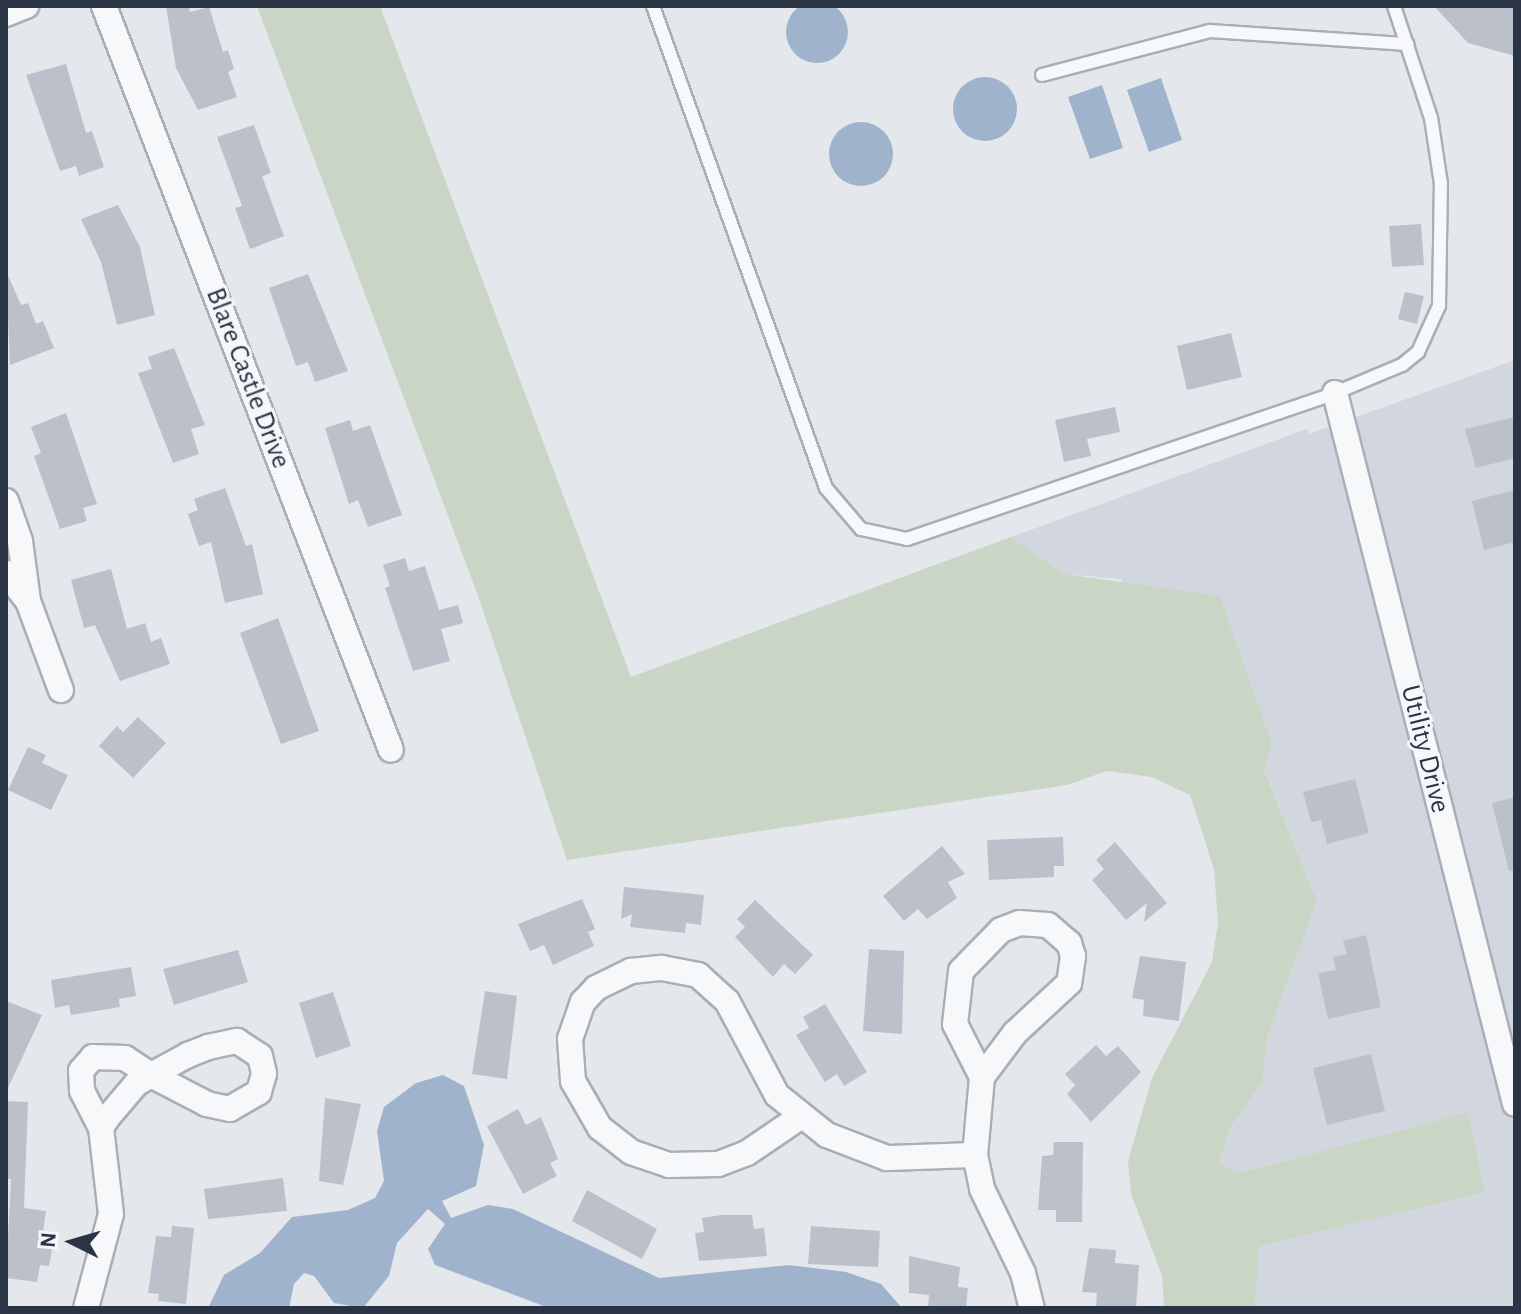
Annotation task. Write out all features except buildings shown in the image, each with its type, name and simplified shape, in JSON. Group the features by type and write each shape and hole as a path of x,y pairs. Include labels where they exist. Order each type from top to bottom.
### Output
{"street":[{"path":"6,14 26,6"},
{"name":"Blare Castle Drive","path":"104,6 391,750"},
{"name":"Utility Drive","path":"1335,393 1515,1104"},
{"path":"6,501 22,550 28,601 61,690"},
{"path":"6,573 28,601"},
{"path":"982,1077 955,1024 961,971 982,944 1001,930 1019,923 1048,925 1069,943 1073,956 1069,983 1049,1007 1015,1033 982,1077 975,1155 982,1189 1023,1273 1032,1308"},
{"path":"800,1117 747,1153 718,1164 669,1165 631,1152 594,1122 573,1081 570,1039 583,1002 596,988 631,971 662,968 698,975 727,1001 765,1075 800,1117 870,1154 922,1159 975,1155"},
{"path":"86,1308 111,1214 101,1128 82,1091 86,1063 114,1055 151,1075 124,1096 101,1128"}],"lane":[{"path":"653,6 826,488 861,529 887,538 927,535 1335,393 1402,365 1418,352 1439,306 1441,184 1431,118 1394,6"},
{"path":"1042,75 1210,31 1408,44"}],"shaded area":[{"path":"1515,360 1515,1308 1255,1308 1259,1247 1485,1192 1468,1112 1239,1173 1219,1163 1230,1128 1263,1081 1267,1037 1317,901 1264,768 1121,579 1065,574 1011,537 1307,429 1309,434"}],"green space":[{"path":"257,6 380,6 631,677 1011,537 1065,574 1220,596 1272,745 1264,769 1317,901 1267,1037 1263,1081 1230,1128 1219,1163 1239,1173 1468,1112 1485,1192 1259,1247 1255,1308 1164,1308 1162,1275 1131,1194 1128,1161 1152,1078 1212,962 1218,923 1214,869 1190,795 1152,777 1107,771 1067,785 567,860 477,593"}],"water":[{"path":"817,1 829,3 839,10 846,20 846,44 839,54 829,61 817,63 805,61 795,54 788,44 786,32 788,20 795,10 805,3"},
{"path":"979,77 991,77 1008,86 1015,97 1015,121 1008,132 991,141 979,141 967,136 958,127 953,115 953,103 958,91 967,82"},
{"path":"1161,78 1182,140 1149,152 1127,90"},
{"path":"1102,85 1123,148 1090,159 1068,97"},
{"path":"855,122 867,122 884,131 891,142 891,166 884,177 867,186 855,186 843,181 834,172 829,160 829,148 834,136 843,127"},
{"path":"443,1075 464,1086 484,1145 476,1186 442,1201 451,1218 488,1205 513,1209 659,1278 789,1265 846,1272 881,1284 902,1308 549,1308 435,1265 428,1249 445,1224 428,1209 397,1243 389,1276 363,1308 334,1303 314,1276 304,1273 294,1284 289,1308 208,1308 224,1275 260,1253 292,1217 348,1210 375,1198 384,1181 377,1131 384,1107 416,1083"}]}
